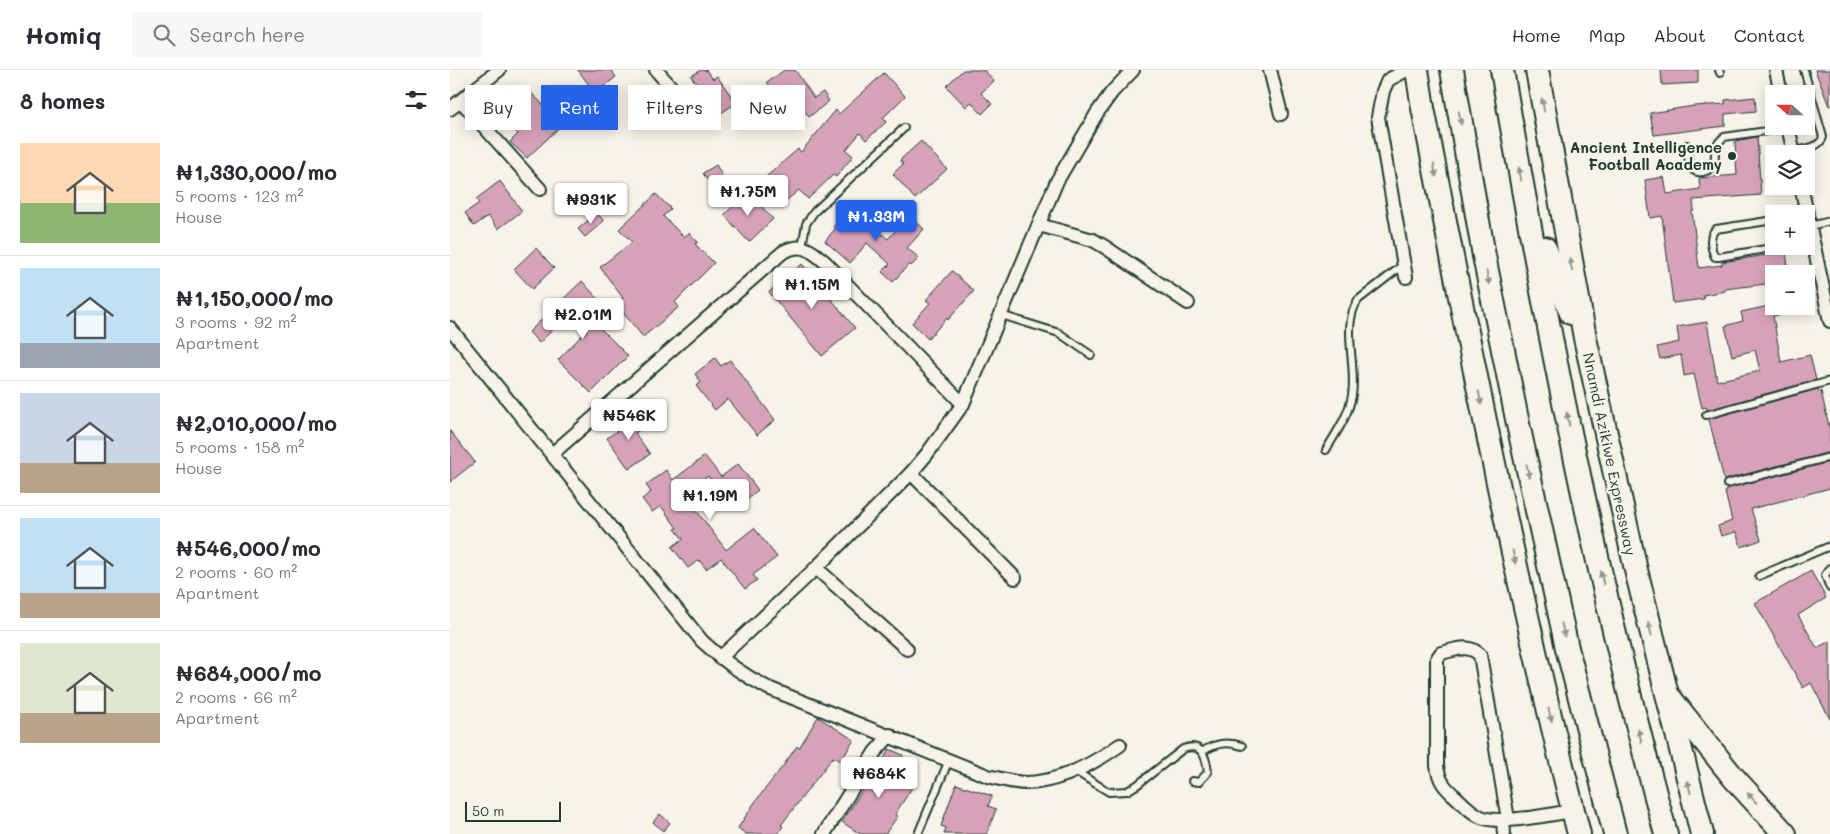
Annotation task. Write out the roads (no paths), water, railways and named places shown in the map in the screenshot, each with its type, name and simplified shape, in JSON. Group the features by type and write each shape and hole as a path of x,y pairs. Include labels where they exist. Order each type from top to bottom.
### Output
{"highway":[{"path":"1407,70 1422,108 1468,343 1567,813 1579,834"},
{"path":"1452,70 1484,256 1518,424 1567,648 1615,834"},
{"path":"1502,70 1525,207 1588,515 1640,740 1666,834"},
{"name":"Nnamdi Azikiwe Expressway","path":"1537,70 1585,338 1636,570 1702,834"},
{"path":"1525,207 1534,218 1570,310 1585,338"},
{"path":"1468,343 1518,424"},
{"path":"1665,692 1733,777 1785,834"}],"street":[{"path":"450,109 500,70"},
{"path":"656,70 669,85"},
{"path":"720,658 816,568 911,473 963,404 1057,181 1078,142 1112,92 1133,70"},
{"path":"1270,70 1281,114"},
{"path":"1405,271 1378,117 1383,91 1388,80 1407,70"},
{"path":"1776,70 1779,85"},
{"path":"461,101 540,189"},
{"path":"1039,225 1093,240 1188,303"},
{"path":"552,454 783,252 793,247 802,247 813,251 826,263 963,404"},
{"path":"1813,255 1830,320"},
{"path":"450,328 702,641 742,675 768,688 988,776 1016,782 1044,781 1074,771 1120,746"},
{"path":"911,473 1015,578"},
{"path":"816,568 906,649"},
{"path":"1504,834 1505,820 1480,655 1474,649 1465,648 1441,653 1437,659 1437,766 1438,776 1443,786 1470,810 1481,817 1495,821 1505,820 1567,813"},
{"path":"824,834 875,752 890,736"}],"lane":[{"path":"1804,70 1822,137 1822,142 1815,146"},
{"path":"802,247 806,224 814,212 904,128"},
{"path":"1687,145 1689,165 1693,170 1699,172 1712,168 1714,150 1717,143 1724,137 1765,131"},
{"path":"1815,219 1830,221"},
{"path":"1765,221 1716,229 1711,237 1715,257 1720,258 1765,249"},
{"path":"1326,450 1349,409 1352,396 1350,321 1353,308 1358,300 1405,271"},
{"path":"1001,315 1059,333 1091,355"},
{"path":"1706,415 1830,381"},
{"path":"1727,484 1830,457"},
{"path":"1760,576 1830,546"},
{"path":"1830,568 1825,575 1830,588"},
{"path":"1202,752 1211,746 1222,743 1231,742 1242,746"},
{"path":"1074,771 1088,778 1099,788 1109,792 1127,791 1183,748 1192,746 1202,752 1207,761 1208,772 1199,782 1192,781"},
{"path":"918,834 949,760"}],"place":[{"name":"Ancient Intelligence Football Academy","path":"1732,156"}]}
